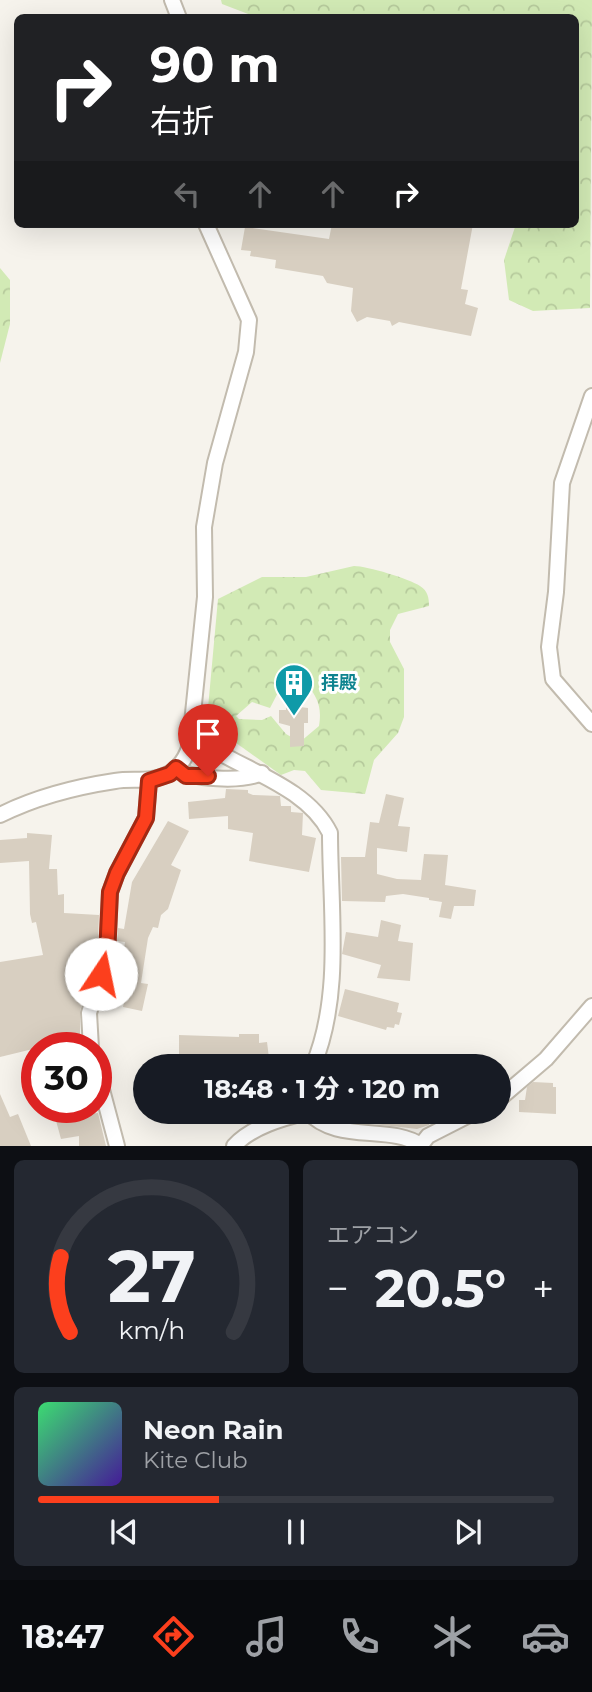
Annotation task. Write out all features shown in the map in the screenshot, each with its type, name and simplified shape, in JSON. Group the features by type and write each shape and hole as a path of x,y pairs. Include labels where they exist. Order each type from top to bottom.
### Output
{"street":[{"path":"0,815 34,799 118,780 149,781 170,774 184,759 193,736 192,723 205,597 204,527 215,463 246,352 249,320 208,228"},
{"path":"592,396 562,483 556,592 549,647 554,679 592,724"},
{"path":"193,736 262,773 322,817 330,833 331,994 318,1054"},
{"path":"176,768 186,776 251,778 262,773"},
{"path":"90,1032 89,1013 107,955 110,892 146,818 149,781"},
{"path":"511,1089 546,1059 592,1006"},
{"path":"111,1123 117,1146"},
{"path":"234,1146 241,1138 270,1124"},
{"path":"322,1124 341,1130 410,1139 422,1146 428,1136 452,1124"}],"green space":[{"path":"221,0 592,0 590,308 533,311 509,300 504,260 515,228 579,228 579,14 248,14 222,4"},
{"path":"0,268 10,280 10,324 0,363"},
{"path":"354,566 388,573 415,583 425,590 428,597 429,606 398,614 390,630 390,642 404,669 404,717 398,733 374,760 365,794 321,790 305,771 294,770 281,775 225,735 208,708 218,599 262,577 306,577","holes":["283,683 306,683 318,703 320,719 319,726 300,742 286,734 271,716 262,720 239,719 236,716 252,702 270,708"]}],"building":[{"path":"245,228 329,239 331,228 472,228 461,289 468,290 465,304 478,308 471,336 399,322 392,326 390,321 367,317 357,322 351,311 353,288 327,283 323,276 275,268 276,260 250,256 251,251 241,250"},
{"path":"286,688 300,688 300,707 308,708 308,723 304,723 304,746 290,747 290,726 279,723 279,710 286,710"},
{"path":"226,789 248,790 248,793 253,795 280,796 281,806 291,806 291,812 303,813 302,835 316,838 309,872 249,861 253,833 228,829 228,816 189,819 188,802 225,798"},
{"path":"386,794 404,798 398,826 410,827 407,852 377,848 377,874 397,879 421,880 424,854 448,855 445,885 476,890 474,906 454,906 451,919 439,917 442,902 429,898 403,894 386,896 385,902 342,901 341,857 365,857 370,822 379,823"},
{"path":"168,821 189,831 171,865 181,870 168,909 161,915 158,928 153,927 148,938 141,983 148,984 142,1011 123,1007 124,1002 104,998 111,976 120,978 125,942 117,941 118,928 124,929 132,882"},
{"path":"27,833 52,835 49,869 57,869 58,895 64,894 64,913 99,915 98,941 93,941 92,972 80,1011 80,1032 21,1032 21,1052 0,1057 0,962 43,955 36,922 32,923 30,914 29,861 0,863 0,840 27,838"},
{"path":"381,920 401,925 398,941 413,943 410,981 377,978 381,965 342,954 346,932 378,937"},
{"path":"345,989 399,1003 397,1012 402,1013 399,1025 395,1024 394,1028 387,1027 386,1030 338,1016"},
{"path":"239,1034 259,1034 259,1043 267,1042 268,1054 179,1054 179,1035 239,1037"},
{"path":"533,1082 553,1083 553,1087 556,1087 556,1114 519,1112 519,1100 525,1100 527,1087"},
{"path":"0,1094 10,1117 18,1114 31,1146 0,1146"},
{"path":"57,1123 100,1123 106,1146 79,1146 79,1136 61,1139"},
{"path":"374,1124 429,1124 417,1129"}],"place":[{"name":"拝殿","path":"294,717"}],"route":[{"path":"101,974 107,955 110,892 146,818 149,781 170,774 176,768 186,776 208,776"}]}
